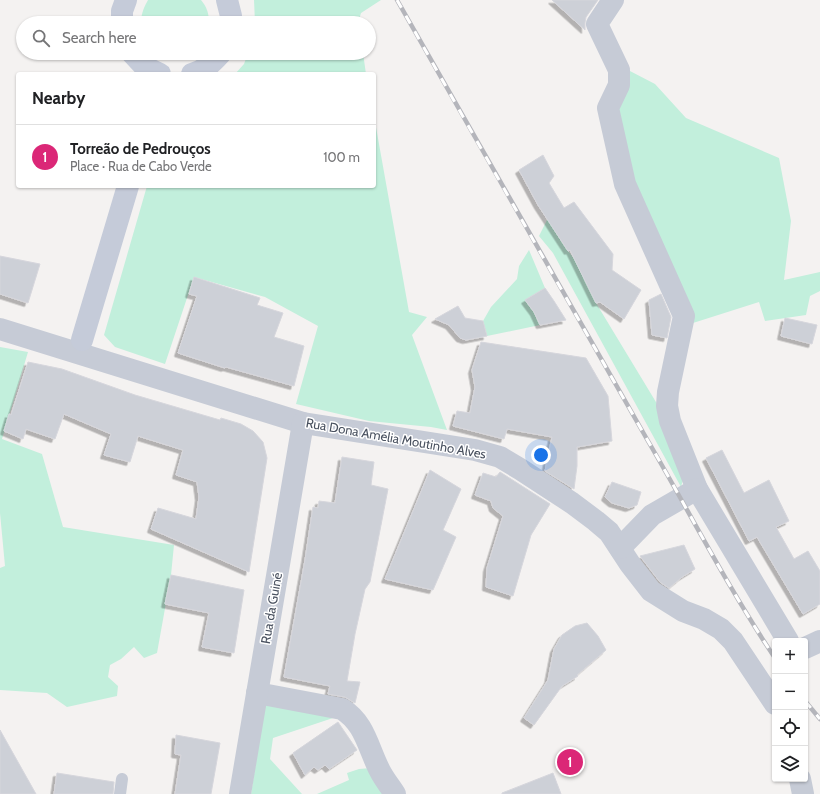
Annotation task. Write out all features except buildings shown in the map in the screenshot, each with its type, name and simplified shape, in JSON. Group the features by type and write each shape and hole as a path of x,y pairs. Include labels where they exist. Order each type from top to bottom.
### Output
{"street":[{"path":"122,16 122,11 126,0"},
{"path":"227,0 231,16"},
{"path":"613,0 597,24 617,64 620,78 620,84 608,108 625,184 684,316 668,392 667,406 670,421 698,489 786,638"},
{"path":"199,72 212,64 215,60"},
{"path":"80,346 127,188"},
{"name":"Rua Dona Amélia Moutinho Alves","path":"0,329 80,346 303,423 475,450 500,457 584,512 609,532 630,564 651,591 683,610 704,619 721,629 733,641 772,700"},
{"name":"Rua da Guiné","path":"240,794 303,423"},
{"path":"620,548 652,515 698,489"},
{"path":"808,647 820,641"},
{"path":"257,693 342,709 351,715 360,724 380,771 395,794"},
{"path":"801,782 803,794"}],"lane":[{"path":"120,794 122,779"}],"green space":[{"path":"148,0 201,0 205,5 209,16 142,16"},
{"path":"254,0 381,0 361,13 360,16 255,16"},
{"path":"245,60 364,60 366,72 237,72"},
{"path":"628,70 655,84 686,118 779,158 791,221 784,280 820,272 820,291 810,296 806,315 765,321 759,302 693,323 631,182 614,116"},
{"path":"376,127 409,312 427,317 412,335 447,430 369,421 296,404 318,326 265,297 194,277 165,364 115,347 104,335 146,188 376,188"},
{"path":"548,218 568,251 576,261 596,303 662,412 684,476 681,487 553,253 539,236"},
{"path":"529,250 545,288 525,300 534,312 540,325 487,336 483,321 491,307 517,279 519,266"},
{"path":"0,347 28,352 2,439 42,454 63,527 174,545 171,575 157,653 144,658 134,647 121,659 110,665 108,677 118,686 117,696 67,707 47,693 0,690 0,568 5,566 0,513"},
{"path":"265,703 336,717 273,738 270,759 302,794 251,794"},
{"path":"371,768 389,794 317,794 349,780 347,773 359,769"}],"railway":[{"path":"397,0 664,468 725,578 772,653"},
{"path":"808,705 820,719"}],"place":[{"name":"Torreão de Pedrouços","path":"570,762"}]}
